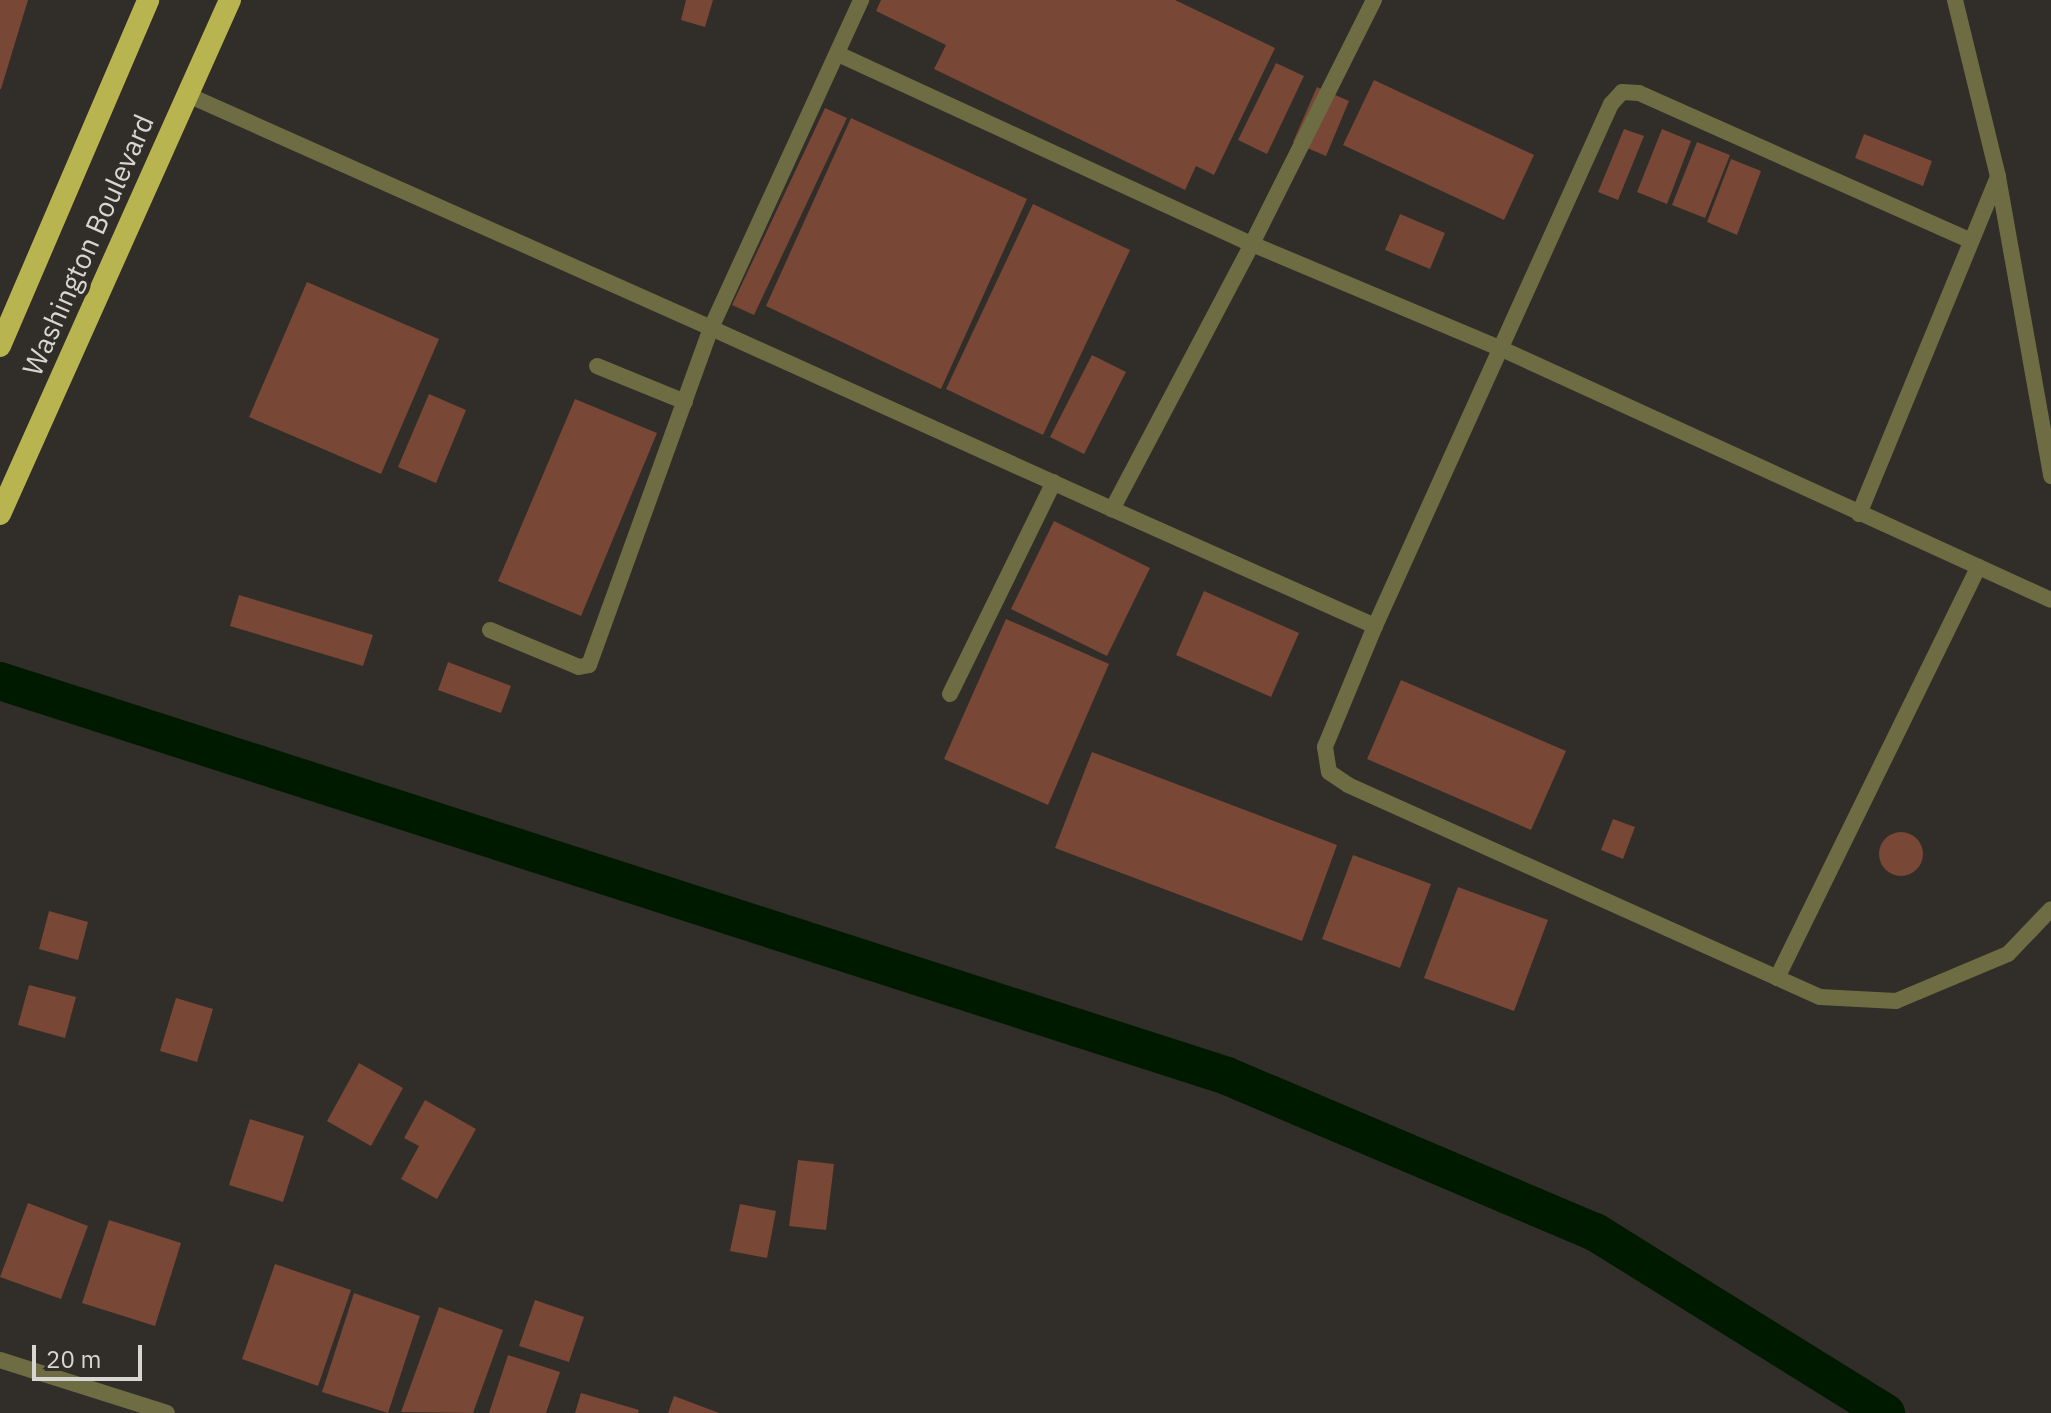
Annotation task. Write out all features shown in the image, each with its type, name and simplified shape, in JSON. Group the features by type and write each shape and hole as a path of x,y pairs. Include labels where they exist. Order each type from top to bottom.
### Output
{"highway":[{"name":"Washington Boulevard","path":"0,346 148,0"},
{"name":"Washington Boulevard","path":"0,514 230,0"}],"street":[{"path":"490,630 579,667 589,665 711,328 861,0"},
{"path":"1112,509 1252,244 1374,0"},
{"path":"1955,0 1998,177 2051,476"},
{"path":"838,54 1252,244 1504,350 2051,600"},
{"path":"1969,240 1639,93 1622,92 1611,104 1504,350 1375,626 1325,747 1329,772 1348,785 1820,997 1896,1001 2008,954 2051,909"},
{"path":"188,95 1375,626"},
{"path":"1859,514 1969,240 1998,177"},
{"path":"597,366 685,402"},
{"path":"950,694 1054,482"},
{"path":"1777,978 1978,567"},
{"path":"0,1360 167,1413"}],"building":[{"path":"0,0 28,0 1,89 0,89"},
{"path":"686,0 713,0 705,27 681,20"},
{"path":"881,0 1175,0 1275,48 1214,175 1196,166 1185,190 934,69 946,45 876,11"},
{"path":"1276,63 1304,76 1267,154 1238,140"},
{"path":"1374,80 1534,155 1504,220 1343,145"},
{"path":"1317,87 1349,101 1326,156 1293,142"},
{"path":"825,108 847,118 754,315 732,305"},
{"path":"851,118 1027,199 941,389 766,306"},
{"path":"1624,129 1644,136 1618,200 1598,192"},
{"path":"1662,129 1691,141 1667,204 1637,192"},
{"path":"1864,134 1932,161 1923,186 1855,158"},
{"path":"1697,142 1730,155 1705,218 1672,205"},
{"path":"1731,159 1761,171 1737,235 1707,222"},
{"path":"1033,204 1130,250 1043,435 946,389"},
{"path":"1400,214 1445,233 1430,269 1385,250"},
{"path":"307,282 439,339 381,474 249,417"},
{"path":"1092,355 1126,372 1084,454 1050,437"},
{"path":"429,394 466,410 436,483 398,467"},
{"path":"575,399 657,433 581,616 498,581"},
{"path":"1054,521 1150,568 1107,656 1011,609"},
{"path":"1204,591 1299,633 1271,697 1176,655"},
{"path":"239,595 373,635 363,666 230,626"},
{"path":"1006,619 1109,664 1048,805 944,759"},
{"path":"448,662 511,686 501,713 438,690"},
{"path":"1401,680 1566,751 1531,830 1367,759"},
{"path":"1092,752 1337,845 1302,941 1055,848"},
{"path":"1613,819 1635,827 1623,859 1601,850"},
{"path":"1901,832 1917,838 1923,854 1917,870 1901,876 1885,870 1879,854 1885,838"},
{"path":"1353,855 1431,884 1400,968 1322,939"},
{"path":"1458,887 1548,920 1514,1011 1424,978"},
{"path":"49,911 88,922 78,960 39,949"},
{"path":"29,985 76,997 65,1038 18,1025"},
{"path":"176,998 213,1009 197,1062 160,1051"},
{"path":"359,1063 403,1088 371,1146 327,1121"},
{"path":"425,1100 476,1129 437,1199 401,1179 419,1146 404,1138"},
{"path":"250,1119 304,1136 283,1202 229,1185"},
{"path":"798,1160 834,1164 826,1230 789,1226"},
{"path":"28,1203 88,1226 61,1299 0,1277"},
{"path":"740,1204 776,1211 767,1258 730,1251"},
{"path":"109,1220 181,1243 155,1326 82,1303"},
{"path":"275,1264 351,1290 318,1386 242,1359"},
{"path":"354,1293 420,1316 388,1413 322,1392"},
{"path":"535,1300 584,1317 569,1362 519,1346"},
{"path":"439,1307 503,1330 473,1413 401,1412"},
{"path":"508,1355 560,1372 546,1413 489,1413"},
{"path":"581,1393 639,1410 638,1413 575,1413"},
{"path":"674,1396 719,1413 668,1413"}],"waterway":[{"path":"0,681 1227,1076 1595,1232 1886,1413"}]}
